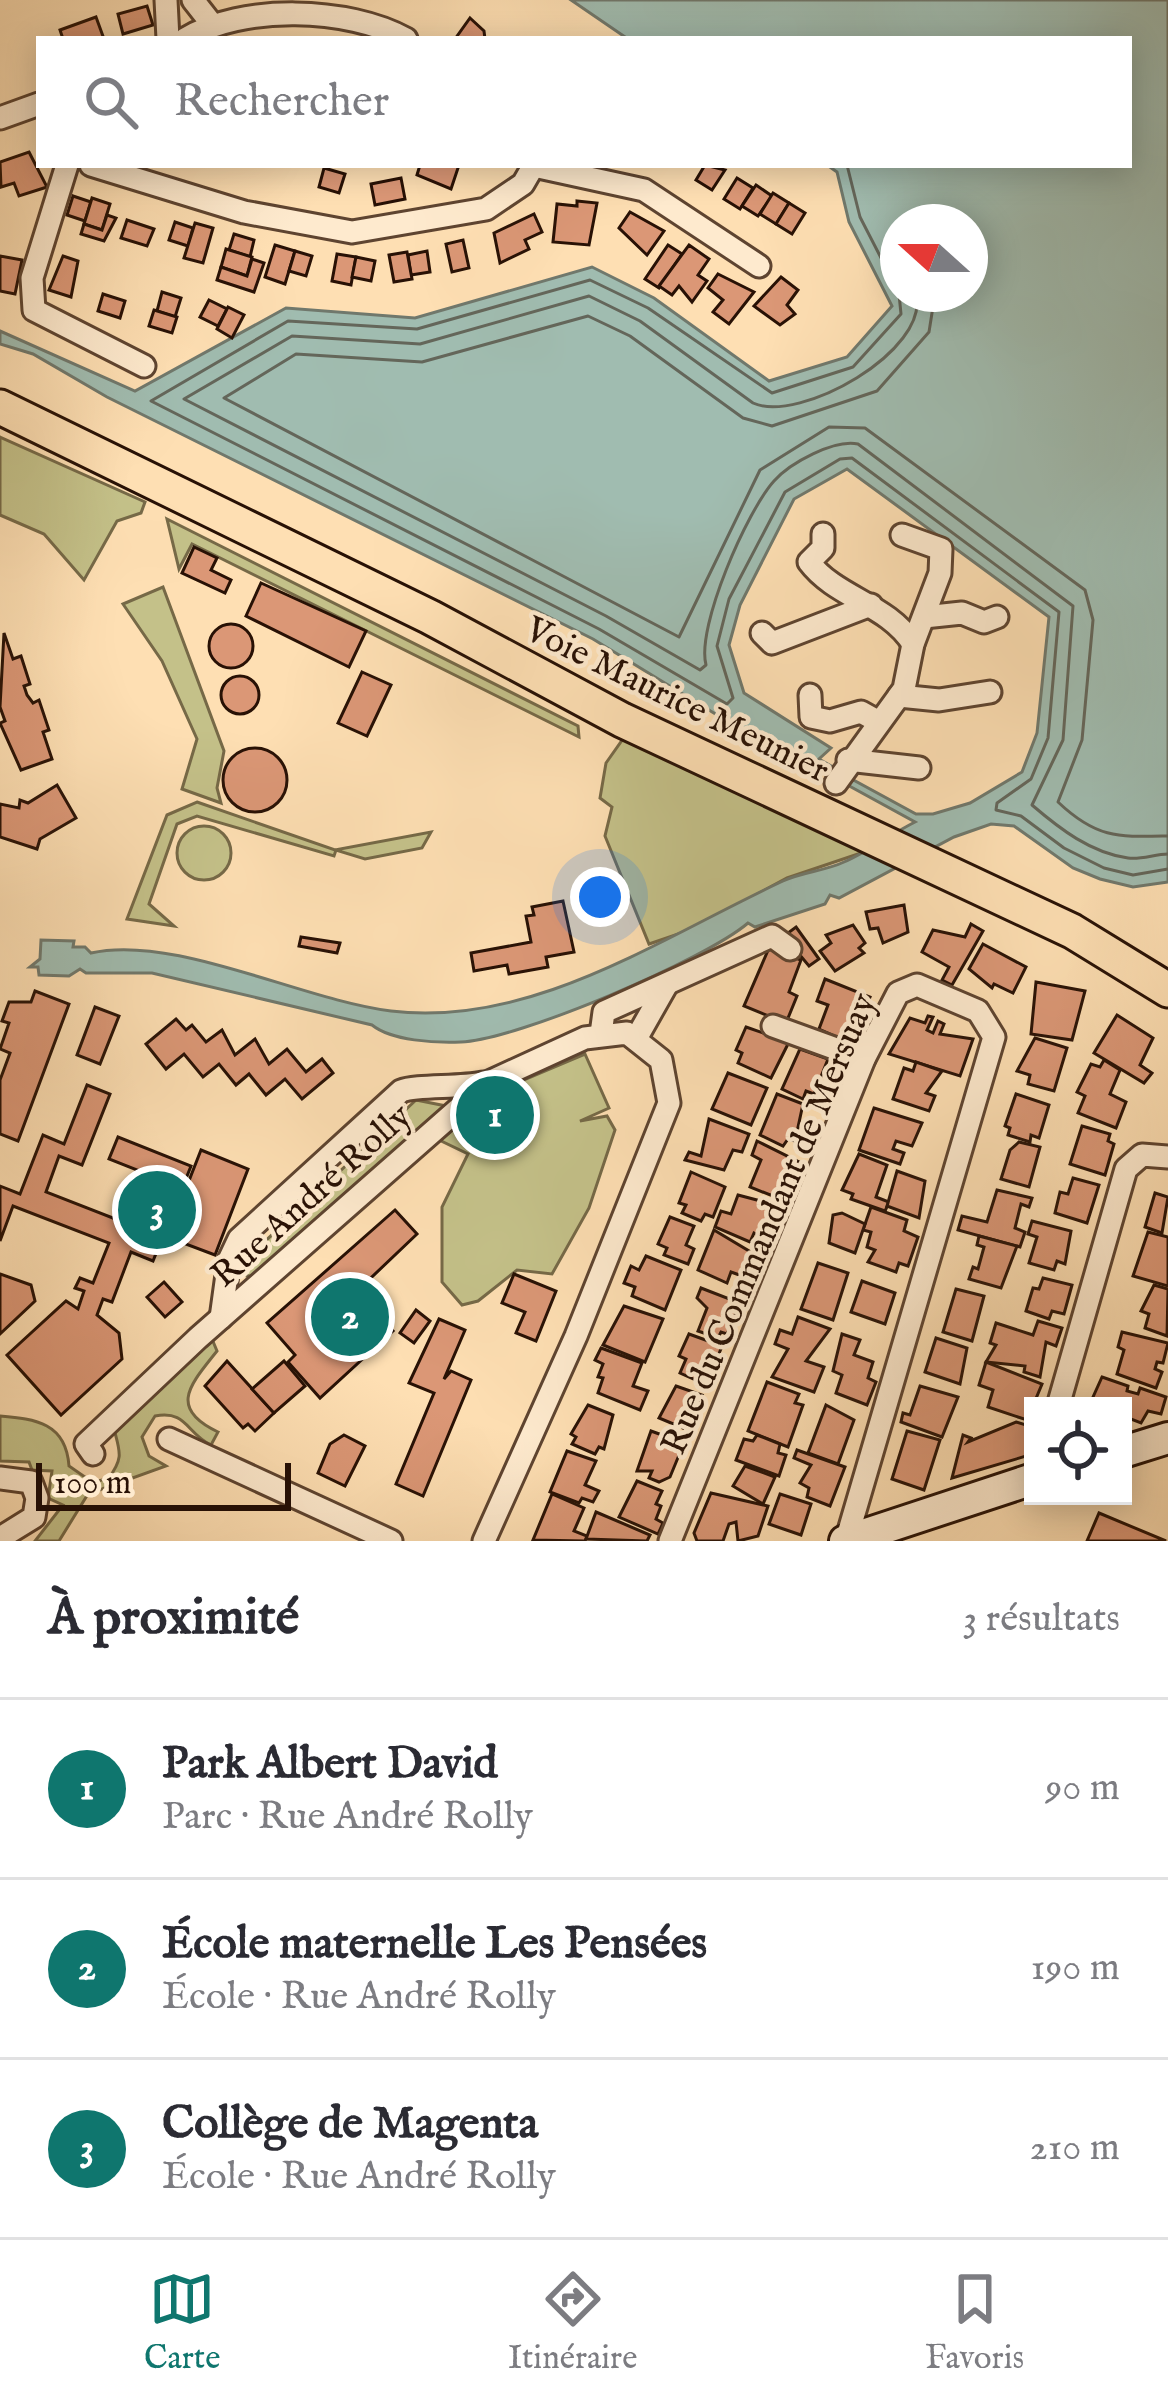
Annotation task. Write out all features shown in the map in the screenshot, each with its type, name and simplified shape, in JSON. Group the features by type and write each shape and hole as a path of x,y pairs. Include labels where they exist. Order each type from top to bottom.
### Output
{"main road":[{"name":"Voie Maurice Meunier","path":"0,407 149,484 430,617 622,720 1072,931 1168,990"},
{"name":"Voie Maurice Meunier","path":"0,421 149,484"},
{"path":"1132,1449 1168,1438"},
{"path":"846,1541 1024,1482"}],"street":[{"path":"166,0 168,36"},
{"path":"193,0 211,23"},
{"path":"190,36 211,23 326,7 401,36"},
{"path":"0,118 36,105"},
{"path":"66,168 32,278 34,310 143,366"},
{"path":"102,168 244,212 352,232 486,209 523,184 533,168"},
{"path":"543,168 644,190 759,266"},
{"path":"823,534 823,548 809,562 819,576 871,605 904,629 913,644"},
{"path":"836,783 848,760 899,697 940,573 941,549 902,535"},
{"path":"762,633 772,643 871,605"},
{"path":"924,617 962,613 984,622 998,617"},
{"path":"899,697 939,700 989,692"},
{"path":"810,695 811,717 830,721 861,712 879,722"},
{"path":"848,760 919,768"},
{"path":"601,1034 604,1012 772,936 790,950"},
{"path":"484,1541 661,1130 669,1103 665,1070 653,1050 637,1037 667,984"},
{"name":"Rue du Commandant de Mersuay","path":"670,1541 865,1059 898,993 917,985 978,1011 994,1037 846,1541"},
{"path":"773,1026 865,1059"},
{"name":"Rue André Rolly","path":"93,1454 86,1444 489,1082 601,1034 637,1037"},
{"path":"221,1318 229,1260 238,1239 401,1091 412,1086 448,1091 489,1082"},
{"path":"1061,1397 1126,1169 1142,1155 1168,1157"},
{"path":"238,1239 238,1280 244,1287 258,1285"},
{"path":"169,1439 391,1541"},
{"path":"0,1478 31,1482 37,1498 34,1517 0,1538"}],"shaded area":[{"path":"0,437 145,502 141,513 117,521 84,580 44,534 0,515"},
{"path":"167,519 578,726 579,737 192,544 179,569"},
{"path":"163,587 224,751 217,788 221,803 182,789 197,739 162,661 123,604"},
{"path":"623,739 864,852 787,878 693,929 649,944 605,836 612,807 600,798 606,763"},
{"path":"197,802 335,850 431,832 422,848 365,859 336,850 334,856 197,816 177,824 149,904 174,926 127,919 167,815"},
{"path":"204,826 223,834 231,853 223,872 204,880 185,872 177,853 185,834"},
{"path":"585,1054 609,1108 580,1121 607,1116 615,1130 589,1208 552,1274 517,1270 478,1301 462,1305 442,1282 442,1207 468,1154 433,1137 493,1093"},
{"path":"416,1100 446,1106 260,1276 247,1276 245,1260"},
{"path":"212,1339 217,1351 192,1385 188,1405 202,1423 218,1432 211,1445 180,1419 155,1416 142,1437 149,1456 166,1466 88,1494 59,1541 35,1541 63,1505 48,1498 52,1471 32,1470 29,1462 0,1461 0,1416 47,1426 62,1440 69,1466 92,1482 108,1479 119,1455 114,1429"}],"water":[{"path":"571,0 1168,0 1168,882 1133,887 1100,879 1073,868 1014,826 991,824 954,837 839,898 830,895 825,904 755,927 748,923 693,957 609,996 523,1028 461,1042 402,1038 372,1025 152,973 86,973 80,969 69,976 39,975 38,967 30,967 40,959 41,940 74,941 73,947 85,947 91,953 160,952 199,960 391,1011 443,1013 495,1006 594,973 783,881 844,862 915,822 842,782 846,776 916,814 933,814 970,803 1022,772 1037,733 1049,617 847,469 794,499 740,605 729,645 744,693 831,748 819,759 838,770 832,777 776,751 593,639 107,397 33,354 0,344 0,331 135,391 286,308 415,318 592,267 654,298 769,381 847,357 887,312 988,312 988,204 880,204 880,283 849,222 837,172 831,168 1132,168 1132,36 624,36"}],"building":[{"path":"147,6 153,25 123,34 118,14"},
{"path":"96,17 103,36 62,36 60,30"},
{"path":"470,18 485,36 457,36"},
{"path":"29,152 47,187 19,196 14,183 1,187 0,162"},
{"path":"324,168 345,174 339,193 319,187"},
{"path":"419,168 458,168 451,189 417,175"},
{"path":"703,168 725,170 712,190 696,180"},
{"path":"401,178 405,199 375,205 371,184"},
{"path":"737,178 753,188 740,209 724,199"},
{"path":"756,185 772,196 758,216 742,206"},
{"path":"773,193 789,203 776,224 760,214"},
{"path":"73,196 91,202 85,221 67,215"},
{"path":"92,198 110,204 102,230 84,224"},
{"path":"577,201 597,203 589,245 553,242 557,204 577,206"},
{"path":"789,203 805,213 792,234 776,224"},
{"path":"630,212 664,231 647,255 619,228"},
{"path":"534,214 542,232 525,240 529,249 500,263 494,233"},
{"path":"107,215 116,218 104,241 81,234 84,224 102,230"},
{"path":"127,220 154,229 147,246 121,238"},
{"path":"175,222 193,228 188,246 169,240"},
{"path":"195,223 213,228 203,263 184,258"},
{"path":"234,234 254,240 250,257 229,250"},
{"path":"463,240 469,268 452,272 446,244"},
{"path":"275,245 295,251 285,284 265,277"},
{"path":"668,245 682,254 659,288 645,279"},
{"path":"689,245 709,259 698,275 707,281 692,302 679,286 672,295 659,286"},
{"path":"226,249 252,257 247,276 221,267"},
{"path":"295,251 312,256 306,276 289,271"},
{"path":"427,251 430,272 411,275 408,255"},
{"path":"407,252 412,279 394,282 389,255"},
{"path":"337,254 356,257 351,285 332,281"},
{"path":"0,256 22,260 15,294 0,291"},
{"path":"63,256 78,261 71,297 49,290"},
{"path":"356,257 375,261 371,281 352,277"},
{"path":"252,259 264,263 254,292 217,280 221,267 247,276"},
{"path":"718,274 754,292 729,324 713,312 723,300 708,288"},
{"path":"781,277 798,290 787,305 795,314 780,325 754,306"},
{"path":"162,292 181,298 175,317 157,311"},
{"path":"103,294 125,301 120,318 98,311"},
{"path":"209,300 227,309 218,326 200,317"},
{"path":"228,307 244,315 232,338 217,329"},
{"path":"154,310 177,317 172,333 149,326"},
{"path":"194,547 217,558 211,570 231,580 225,593 182,573"},
{"path":"261,583 366,631 349,667 246,616"},
{"path":"231,624 247,630 253,646 247,662 231,668 215,662 209,646 215,630"},
{"path":"4,633 13,659 21,656 30,684 24,686 27,695 33,703 39,700 49,730 43,732 52,759 21,770 0,723 5,721 0,707"},
{"path":"362,672 391,685 367,736 338,723"},
{"path":"240,676 254,681 259,695 254,709 240,714 226,709 221,695 226,681"},
{"path":"255,748 278,757 287,780 278,803 255,812 232,803 223,780 232,757"},
{"path":"57,785 76,818 40,839 37,849 0,837 0,804 19,808 20,800 28,803"},
{"path":"563,901 574,952 546,957 548,967 509,974 507,965 474,971 471,953 531,942 526,916 534,915 532,907"},
{"path":"904,905 908,932 883,943 878,928 870,929 866,912"},
{"path":"971,924 983,931 952,985 942,980 949,967 922,952 933,930 965,937"},
{"path":"853,925 865,943 859,948 864,953 835,971 820,951 831,943 826,935"},
{"path":"796,927 819,959 809,966 784,936"},
{"path":"301,937 340,943 337,953 299,946"},
{"path":"983,944 1026,967 1013,993 994,984 992,988 969,969"},
{"path":"769,948 801,960 789,992 797,996 786,1023 744,1006"},
{"path":"825,979 870,997 850,1043 819,1029 828,1005 817,1001"},
{"path":"1036,982 1085,991 1072,1040 1031,1034"},
{"path":"35,991 69,1004 18,1141 0,1134 0,1080 10,1053 0,1049 9,1023 2,1021 9,1002 31,1002"},
{"path":"95,1007 119,1016 100,1064 77,1055"},
{"path":"1117,1015 1153,1038 1140,1065 1152,1073 1144,1083 1094,1053"},
{"path":"928,1016 933,1017 927,1030 933,1033 938,1021 944,1024 940,1034 973,1039 960,1076 889,1054 910,1018 925,1023"},
{"path":"176,1019 186,1030 192,1025 206,1042 222,1030 235,1055 255,1039 269,1064 287,1049 306,1072 322,1059 333,1073 302,1099 285,1079 266,1095 249,1074 236,1085 219,1064 203,1077 184,1054 166,1069 146,1044"},
{"path":"746,1027 789,1042 771,1078 738,1063 742,1053 736,1050"},
{"path":"1035,1038 1067,1048 1054,1091 1028,1084 1030,1075 1017,1071"},
{"path":"800,1049 828,1059 814,1094 806,1091 803,1099 782,1089"},
{"path":"1104,1060 1120,1070 1110,1094 1126,1102 1116,1128 1078,1113 1085,1096 1077,1092 1091,1064 1100,1067"},
{"path":"916,1062 942,1071 926,1093 935,1096 929,1111 893,1099 904,1068 913,1071"},
{"path":"728,1073 767,1088 751,1125 712,1109"},
{"path":"87,1085 110,1094 82,1165 59,1156 46,1192 141,1229 160,1179 109,1159 118,1137 191,1166 153,1261 131,1252 112,1302 103,1299 97,1315 119,1333 122,1359 61,1415 7,1355 66,1301 78,1309 84,1291 75,1288 80,1278 93,1283 109,1243 13,1206 0,1241 0,1186 20,1194 43,1135 64,1144"},
{"path":"777,1094 803,1104 795,1141 788,1139 783,1146 760,1135"},
{"path":"1016,1094 1049,1105 1039,1138 1031,1135 1030,1142 1008,1135 1010,1128 1005,1126"},
{"path":"874,1108 922,1123 912,1146 896,1141 893,1149 904,1153 900,1164 859,1150"},
{"path":"709,1119 749,1134 742,1152 733,1150 724,1170 685,1160 689,1152 701,1156"},
{"path":"1082,1126 1110,1134 1108,1141 1114,1144 1105,1175 1070,1164"},
{"path":"757,1141 803,1164 783,1200 750,1187 761,1160 752,1155"},
{"path":"1019,1142 1040,1147 1029,1187 1001,1179 1010,1150"},
{"path":"201,1150 248,1169 215,1255 167,1237"},
{"path":"859,1154 887,1165 876,1197 889,1202 885,1211 851,1199 853,1194 842,1190"},
{"path":"897,1171 925,1181 919,1218 887,1206"},
{"path":"691,1172 725,1187 713,1217 705,1214 701,1221 682,1213 686,1205 679,1203"},
{"path":"1073,1178 1099,1185 1087,1223 1055,1213 1060,1192 1068,1194"},
{"path":"997,1190 1032,1198 1029,1207 1021,1204 1015,1228 1025,1232 1020,1247 958,1230 962,1216 987,1222"},
{"path":"1155,1193 1168,1197 1162,1233 1145,1227"},
{"path":"738,1195 772,1204 760,1236 754,1233 750,1242 715,1227 721,1211 731,1214"},
{"path":"871,1207 907,1220 904,1231 918,1237 908,1266 899,1263 896,1272 868,1262 875,1250 867,1247 871,1232 863,1230"},
{"path":"395,1210 417,1234 312,1334 322,1345 367,1303 393,1331 320,1398 288,1362 295,1355 267,1323"},
{"path":"842,1213 865,1224 855,1253 829,1243 833,1215"},
{"path":"670,1217 694,1226 686,1245 694,1249 688,1264 664,1255 667,1248 658,1244"},
{"path":"1032,1221 1071,1231 1065,1264 1057,1261 1054,1270 1029,1263 1037,1237 1028,1234"},
{"path":"714,1230 754,1254 745,1277 731,1272 727,1283 698,1270"},
{"path":"1148,1232 1168,1237 1168,1286 1133,1276"},
{"path":"979,1236 1017,1246 1001,1288 969,1279 973,1267 978,1269 984,1247 977,1245"},
{"path":"646,1256 681,1270 665,1310 632,1296 635,1287 624,1283 631,1266 639,1270"},
{"path":"818,1263 848,1273 833,1320 801,1309"},
{"path":"0,1274 31,1285 35,1301 0,1334"},
{"path":"514,1274 556,1291 536,1341 516,1333 525,1312 502,1303"},
{"path":"1043,1278 1072,1285 1064,1314 1052,1311 1049,1319 1026,1311 1033,1288 1039,1289"},
{"path":"862,1281 895,1293 885,1324 851,1312"},
{"path":"164,1282 182,1302 165,1317 147,1297"},
{"path":"1154,1285 1168,1289 1167,1336 1145,1328 1149,1314 1141,1311"},
{"path":"701,1288 740,1303 727,1334 721,1332 718,1338 698,1331 707,1308 697,1298"},
{"path":"956,1289 984,1296 972,1341 943,1332"},
{"path":"624,1306 663,1319 645,1362 603,1345"},
{"path":"416,1310 430,1321 414,1343 400,1333"},
{"path":"798,1317 830,1329 806,1361 824,1367 814,1392 772,1377 788,1349 775,1344 780,1330 792,1334"},
{"path":"439,1319 465,1330 444,1379 451,1371 471,1380 423,1496 396,1484 434,1393 409,1383"},
{"path":"1038,1321 1062,1328 1056,1346 1046,1342 1040,1377 1024,1372 1025,1366 986,1362 996,1345 990,1343 996,1323 1033,1335"},
{"path":"1122,1332 1168,1343 1163,1363 1157,1362 1155,1369 1162,1372 1156,1388 1117,1374 1124,1350 1118,1347"},
{"path":"689,1334 722,1346 707,1385 680,1373 686,1359 679,1356"},
{"path":"842,1334 860,1340 854,1355 873,1362 868,1378 876,1382 867,1405 836,1393 842,1375 833,1371"},
{"path":"936,1338 967,1348 960,1384 925,1372"},
{"path":"601,1348 642,1363 633,1386 648,1391 640,1410 598,1393 603,1364 595,1360"},
{"path":"227,1361 274,1413 255,1431 248,1424 243,1428 205,1386"},
{"path":"284,1361 305,1386 274,1413 252,1389"},
{"path":"986,1362 1042,1384 1037,1397 1024,1397 1024,1419 988,1407 993,1390 979,1385"},
{"path":"1102,1377 1128,1386 1127,1391 1138,1394 1140,1388 1166,1397 1161,1414 1148,1411 1141,1423 1132,1420 1132,1397 1093,1397"},
{"path":"767,1382 799,1394 795,1403 803,1405 788,1447 748,1431"},
{"path":"676,1386 702,1395 683,1428 659,1418"},
{"path":"920,1386 958,1397 942,1437 901,1422 903,1413 910,1415"},
{"path":"588,1405 613,1415 604,1449 599,1447 595,1454 572,1444 576,1437 571,1434"},
{"path":"826,1405 854,1420 838,1464 808,1453"},
{"path":"1016,1422 1024,1424 1024,1457 952,1478 963,1435 971,1438 968,1442"},
{"path":"651,1431 684,1443 670,1477 659,1482 649,1478 652,1471 637,1471"},
{"path":"907,1431 940,1440 924,1490 892,1479"},
{"path":"344,1435 365,1446 345,1486 318,1473 330,1444"},
{"path":"757,1435 780,1444 778,1453 786,1455 779,1476 736,1460 744,1439 753,1441"},
{"path":"797,1450 845,1467 830,1506 807,1497 809,1488 800,1483 811,1465 794,1458"},
{"path":"567,1451 596,1461 585,1485 599,1491 593,1502 582,1498 579,1503 550,1492"},
{"path":"745,1466 775,1477 763,1504 733,1486"},
{"path":"637,1481 662,1491 656,1504 661,1506 656,1519 663,1523 658,1534 619,1517"},
{"path":"711,1493 768,1506 758,1536 738,1541 736,1522 729,1524 723,1541 697,1541 694,1533"},
{"path":"552,1494 584,1508 574,1531 587,1536 585,1541 533,1540"},
{"path":"780,1494 811,1504 801,1535 769,1524"},
{"path":"596,1512 650,1535 647,1541 586,1539"},
{"path":"1099,1513 1166,1541 1087,1541"}],"place":[{"name":"Park Albert David","path":"495,1115"},
{"name":"Collège de Magenta","path":"157,1210"},
{"name":"École maternelle Les Pensées","path":"350,1317"}]}
